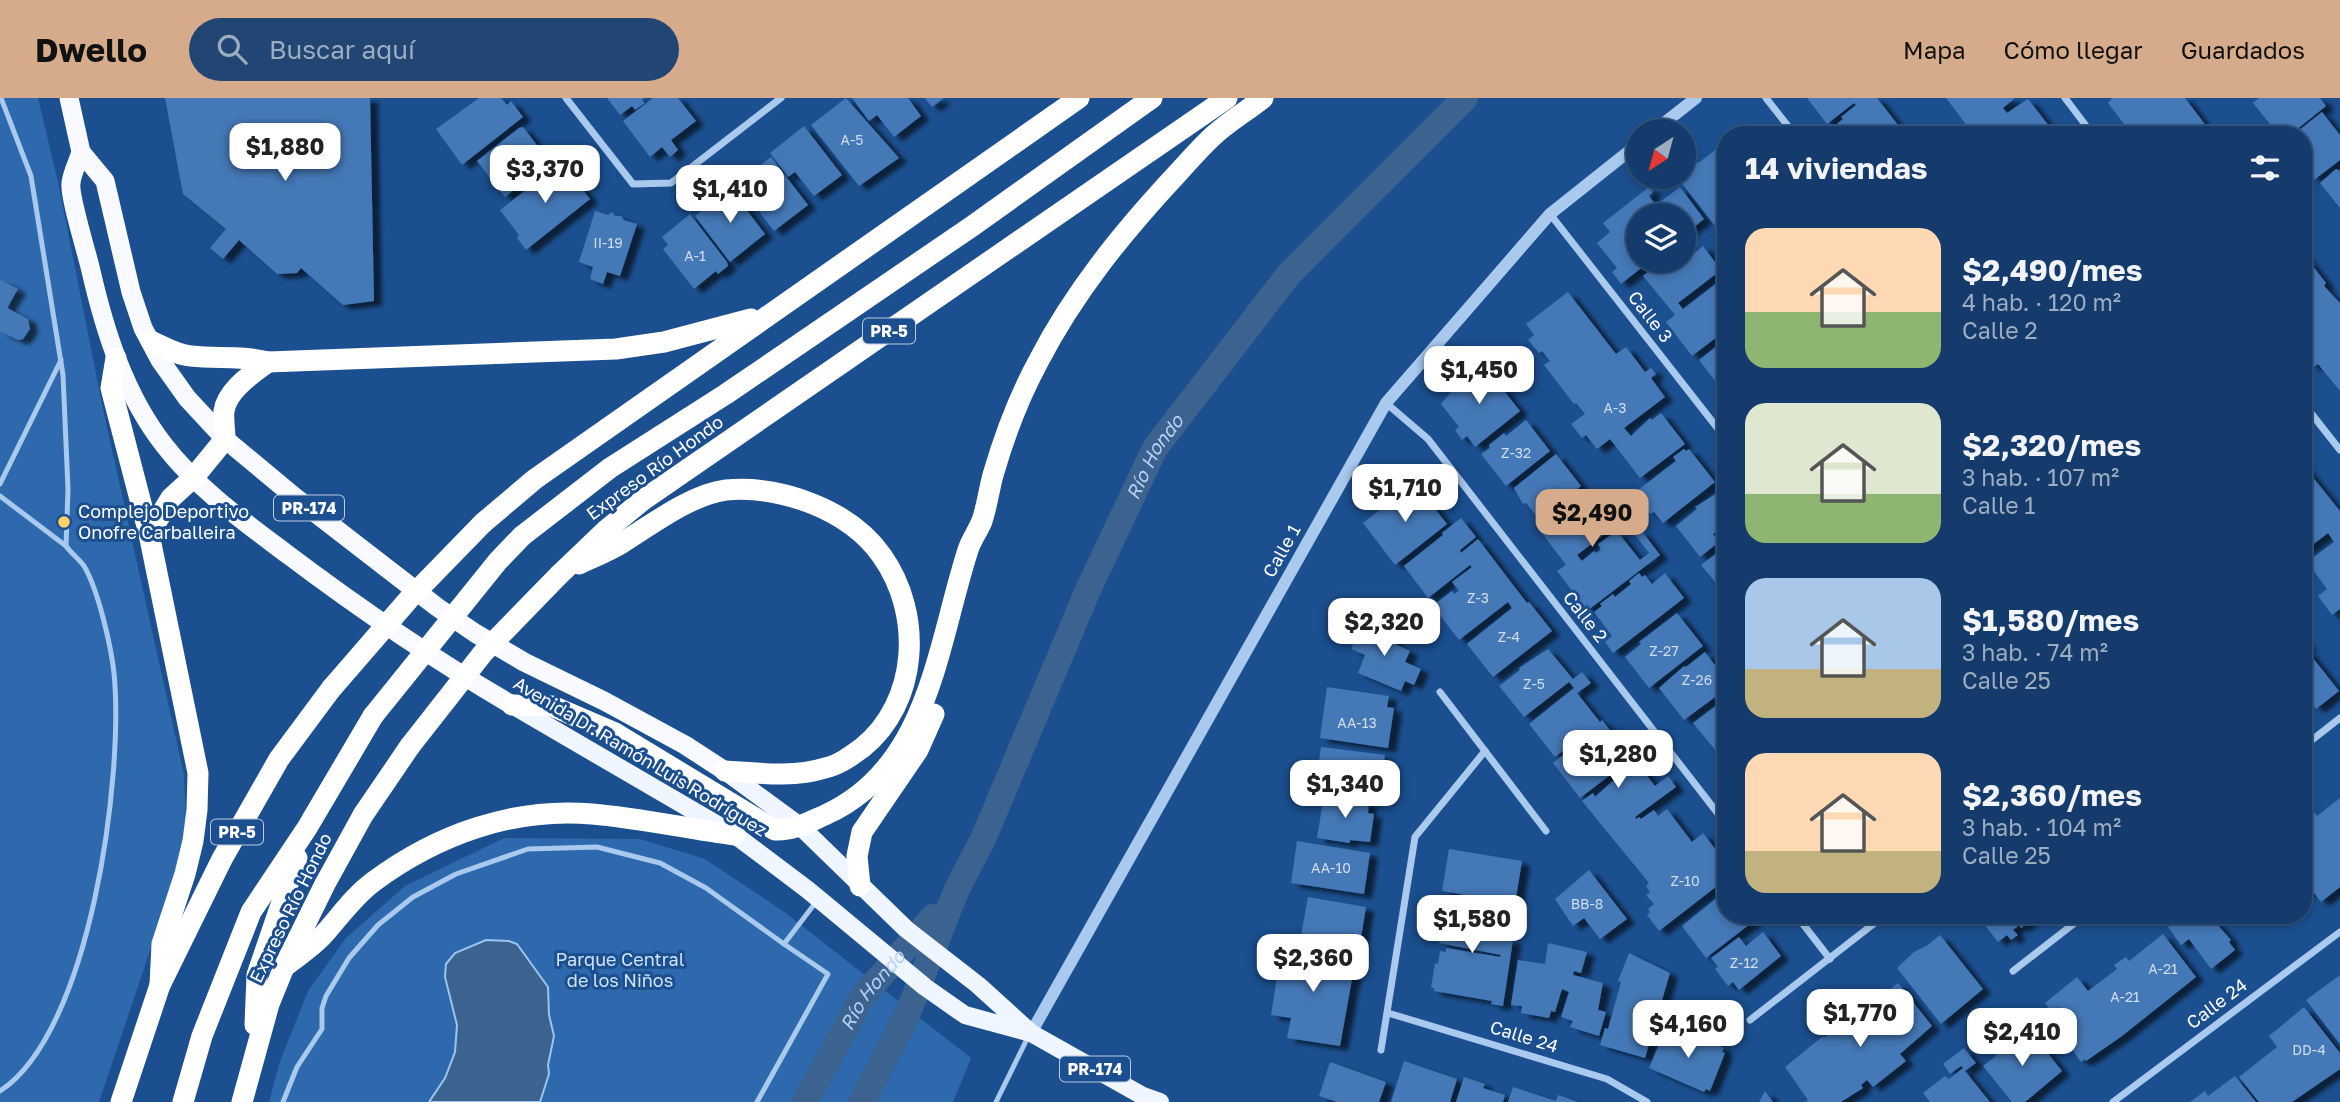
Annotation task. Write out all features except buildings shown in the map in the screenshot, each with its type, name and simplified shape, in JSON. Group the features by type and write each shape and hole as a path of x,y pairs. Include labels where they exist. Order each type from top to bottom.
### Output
{"highway":[{"name":"PR-174","path":"69,98 81,152 105,181 131,292 143,328 160,360 187,398 225,439"},
{"name":"PR-5","path":"121,1102 160,985 255,799 279,759 331,689 409,599 483,523 535,479 1079,98"},
{"path":"183,1102 202,1036 251,912 307,828 373,716 498,561 522,536 610,468 726,394 971,227 1152,98"},
{"name":"Expreso Río Hondo","path":"242,1102 269,1004 325,884 363,815 410,746 482,653 605,531 643,500 1227,98"},
{"path":"860,886 857,856 862,832 918,750 931,725 980,548 981,523 994,472 1036,365 1077,295 1108,253 1160,192 1213,136 1264,98"},
{"name":"PR-174","path":"81,152 70,184 98,304 116,358 163,444 194,477"},
{"path":"150,341 176,353 191,356 248,357 268,362 616,349 664,342 770,313"},
{"path":"116,358 111,388 149,534 198,773 193,841 162,944 160,985"},
{"path":"149,534 171,498 194,477 225,439 224,409 232,394 241,383 268,362"},
{"name":"Avenida Dr. Ramón Luis Rodríguez","path":"225,439 296,498 475,633 524,662 662,733 725,771"},
{"name":"Avenida Dr. Ramón Luis Rodríguez","path":"194,477 222,504 362,610 440,663 512,705"},
{"path":"559,575 620,544 688,504 725,491 763,492 794,498 833,514 861,531 880,554 898,587 907,617 909,668 902,694 889,721 851,757 826,768 775,774 725,771"},
{"path":"512,705 552,706 615,733 775,830 784,831 800,826 851,800 874,782 911,731 924,706 969,547 981,523"},
{"path":"284,967 323,935 357,894 375,880 415,856 473,828 516,816 546,813 581,814 735,835"},
{"path":"253,1062 257,975 307,828"}],"main road":[{"name":"Avenida Dr. Ramón Luis Rodríguez","path":"512,705 735,835 965,1015 1031,1033"},
{"name":"Avenida Dr. Ramón Luis Rodríguez","path":"725,771 800,826 906,929 978,985 1031,1033 1143,1096 1160,1102"}],"street":[{"path":"566,98 633,184 671,183 781,98"},
{"path":"1669,119 1696,98"},
{"path":"1766,98 1787,126"},
{"path":"2065,98 2086,126"},
{"name":"Calle 1","path":"1031,1033 1386,402 1550,214 1626,154"},
{"name":"Calle 3","path":"1550,214 1717,427"},
{"name":"Calle 2","path":"1386,402 1428,439 1717,812"},
{"path":"2312,414 2340,450"},
{"path":"1440,692 1546,831"},
{"path":"2312,740 2340,719"},
{"path":"1381,1050 1415,837 1485,751"},
{"path":"1803,924 1830,959"},
{"path":"1750,1020 1874,924"},
{"path":"2013,971 2073,924"},
{"name":"Calle 24","path":"2113,1102 2340,932"},
{"name":"Calle 24","path":"1388,1013 1607,1079 1647,1102"}],"lane":[{"path":"1,98 31,176 61,360 68,489 66,547"},
{"path":"0,484 61,360"},
{"path":"0,496 66,547 84,566 103,616 114,671 117,728 110,816 88,933 54,1025 15,1081 0,1091"},
{"path":"283,1102 297,1067 322,1030 322,1008 326,996 349,958 378,925 413,897 456,874 528,849 597,847 660,863 706,888 828,974 757,1102"},
{"path":"784,944 825,904"},
{"path":"996,1102 1031,1033"}],"green space":[{"name":"Complejo Deportivo Onofre Carballeira","path":"0,98 38,98 184,775 186,821 179,865 99,1102 0,1102"},
{"name":"Parque Central de los Niños","path":"504,838 640,839 705,859 783,911 971,1058 953,1102 269,1102 280,1061 308,991 346,938 405,886"}],"shaded area":[{"path":"486,940 517,944 548,987 549,1015 554,1036 548,1065 549,1074 540,1102 429,1102 445,1078 455,1052 457,1025 445,977 446,964 455,953"}],"waterway":[{"name":"Río Hondo","path":"862,1102 907,1015 957,889 983,839 1088,590 1155,448 1289,274 1465,98"},
{"name":"Río Hondo","path":"805,1102 863,996 933,917"}],"place":[{"name":"Complejo Deportivo Onofre Carballeira","path":"64,522"}]}
